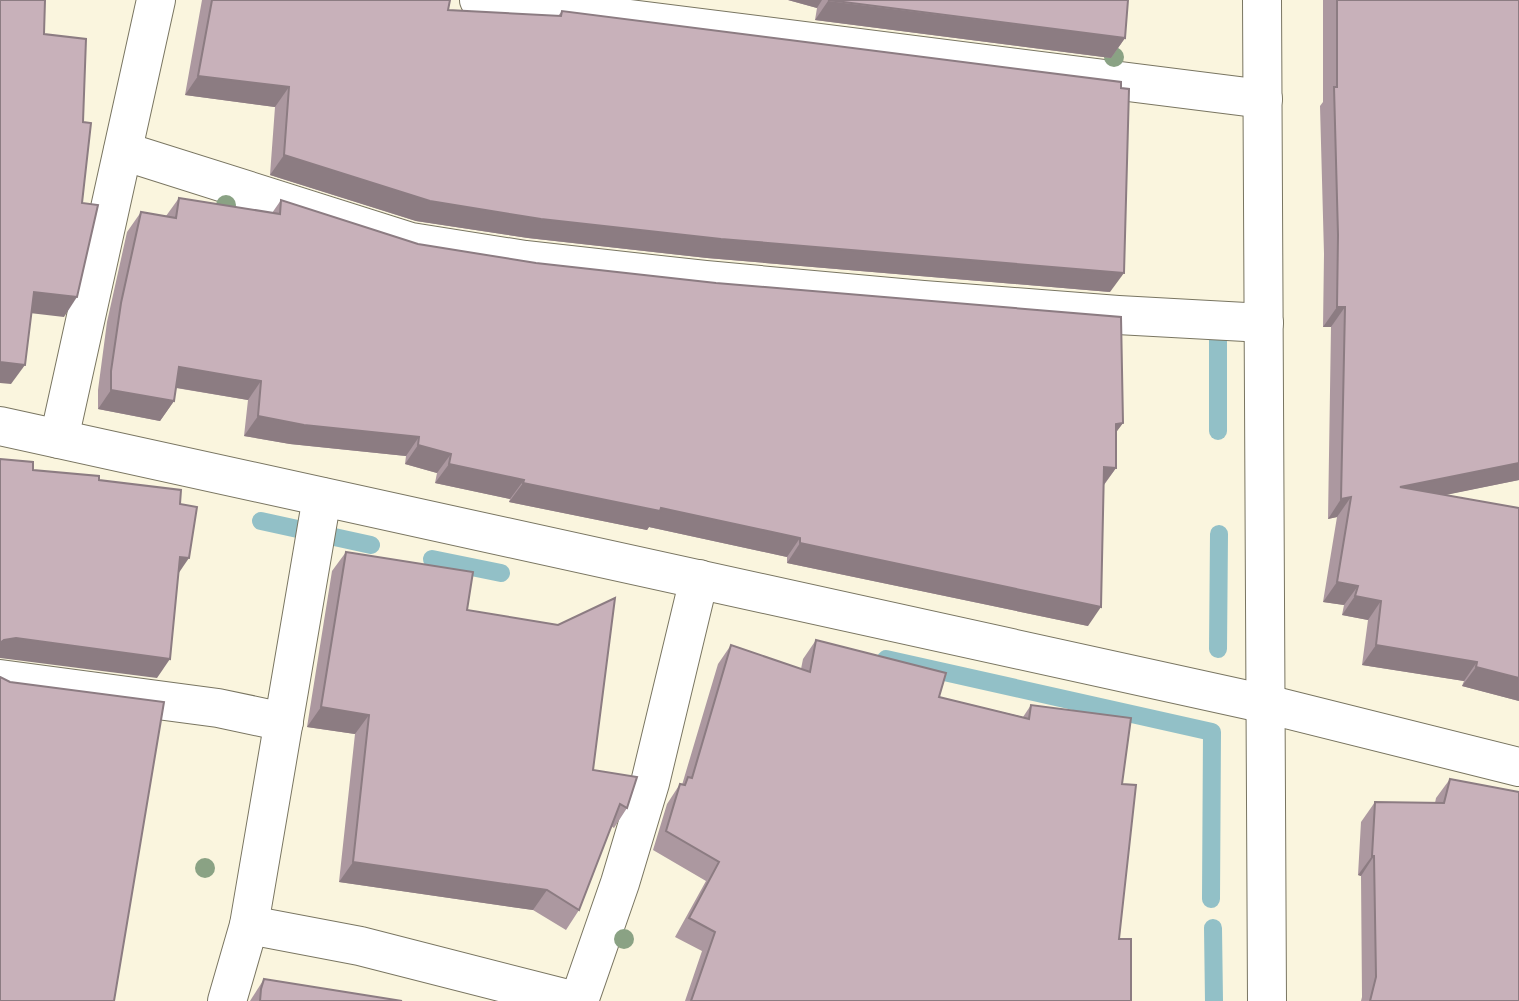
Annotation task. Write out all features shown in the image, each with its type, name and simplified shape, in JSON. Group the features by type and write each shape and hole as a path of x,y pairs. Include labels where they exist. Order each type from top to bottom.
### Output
{"street":[{"path":"60,439 156,0"},
{"path":"479,0 523,3 1263,100"},
{"path":"1262,0 1267,1001"},
{"path":"124,151 411,242 526,260 923,300 1264,323"},
{"path":"0,426 1266,704 1519,767"},
{"path":"227,1001 249,925 322,497"},
{"path":"249,925 360,946 577,1001 620,883 650,783 699,579"},
{"path":"0,680 218,708 284,722"}],"building":[{"path":"0,0 45,0 44,34 86,39 83,122 91,123 82,203 98,205 77,297 34,292 25,365 0,362"},
{"path":"212,0 450,0 448,10 561,16 562,11 1121,82 1121,88 1129,89 1124,273 721,239 541,219 430,201 284,155 289,87 198,76"},
{"path":"828,0 1128,0 1125,38"},
{"path":"1337,0 1519,0 1519,463 1400,487 1519,508 1519,678 1476,667 1477,662 1376,645 1381,601 1355,596 1358,586 1337,582 1351,497 1341,499 1345,307 1337,307 1334,87 1337,87"},
{"path":"179,198 280,214 281,200 418,244 536,263 716,283 1121,317 1123,423 1116,424 1116,468 1104,467 1101,607 800,543 800,538 661,508 660,511 523,483 524,480 449,464 451,454 418,445 419,437 304,425 258,416 261,381 179,367 174,401 111,390 111,371 121,303 141,212 176,218"},
{"path":"0,459 33,462 33,470 99,476 99,480 181,490 180,504 197,507 189,558 180,557 170,659 16,638 0,643"},
{"path":"346,552 473,572 467,610 558,625 615,598 593,770 637,777 627,808 620,804 579,910 547,890 353,862 369,715 321,707"},
{"path":"816,640 946,673 939,697 1029,719 1031,705 1131,718 1122,784 1136,785 1119,939 1131,939 1131,1001 691,1001 715,932 689,918 719,862 666,831 680,784 685,785 688,777 692,778 731,645 810,672"},
{"path":"0,677 10,682 164,702 114,1001 0,1001"},
{"path":"1450,779 1519,792 1519,1001 1370,1001 1376,977 1372,856 1375,802 1444,803"},
{"path":"264,979 402,1001 260,1001"}],"waterway":[{"path":"1218,316 1218,431"},
{"path":"261,521 371,545"},
{"path":"1218,649 1219,534"},
{"path":"432,559 501,573"},
{"path":"886,659 1212,732 1211,899"},
{"path":"1213,928 1214,1001"}]}
